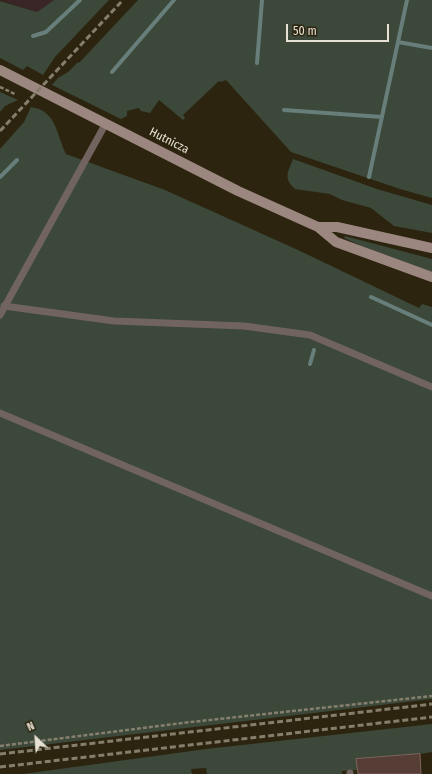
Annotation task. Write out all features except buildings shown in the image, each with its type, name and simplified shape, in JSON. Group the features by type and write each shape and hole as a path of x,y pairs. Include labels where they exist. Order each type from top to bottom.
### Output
{"main road":[{"name":"Hutnicza","path":"0,70 238,191 318,227 336,242 432,277"},
{"name":"Hutnicza","path":"318,227 337,227 432,248"}],"lane":[{"path":"0,315 106,123"},
{"path":"4,306 114,321 244,326 310,335 432,387"},
{"path":"0,413 432,596"}],"path":[{"path":"0,87 15,94"},
{"path":"0,746 432,696"}],"shaded area":[{"path":"0,0 54,0 37,12"}],"green space":[{"path":"54,0 109,0 55,57 43,75 27,66 23,70 0,58 0,1 37,12"},
{"path":"138,0 432,0 432,198 400,189 291,152 226,80 221,82 219,81 183,115 185,118 183,120 159,100 150,113 141,111 139,108 127,111 127,116 121,119 52,85 58,78 68,72 78,62 79,63"},
{"path":"0,92 18,100 5,106 0,112"},
{"path":"31,107 40,109 51,118 66,154 165,190 298,250 419,308 422,304 432,307 432,699 0,750 0,149 24,122"},
{"path":"293,159 377,189 432,205 432,233 394,226 371,208 342,200 330,194 295,189 289,182 288,178 288,171"},
{"path":"345,236 432,259 432,272 364,247 344,238"},
{"path":"432,724 432,752 357,759 357,770 342,771 342,774 207,774 206,768 191,769 192,774 23,774 206,749"}],"waterway":[{"path":"33,36 46,32 80,0"},
{"path":"112,72 174,0"},
{"path":"257,63 262,0"},
{"path":"369,177 407,0"},
{"path":"398,42 432,48"},
{"path":"284,110 382,117"},
{"path":"0,177 17,160"},
{"path":"371,297 432,325"},
{"path":"310,364 314,350"}],"railway":[{"path":"0,131 123,0"},
{"path":"0,754 432,704"},
{"path":"0,767 432,717"}]}
